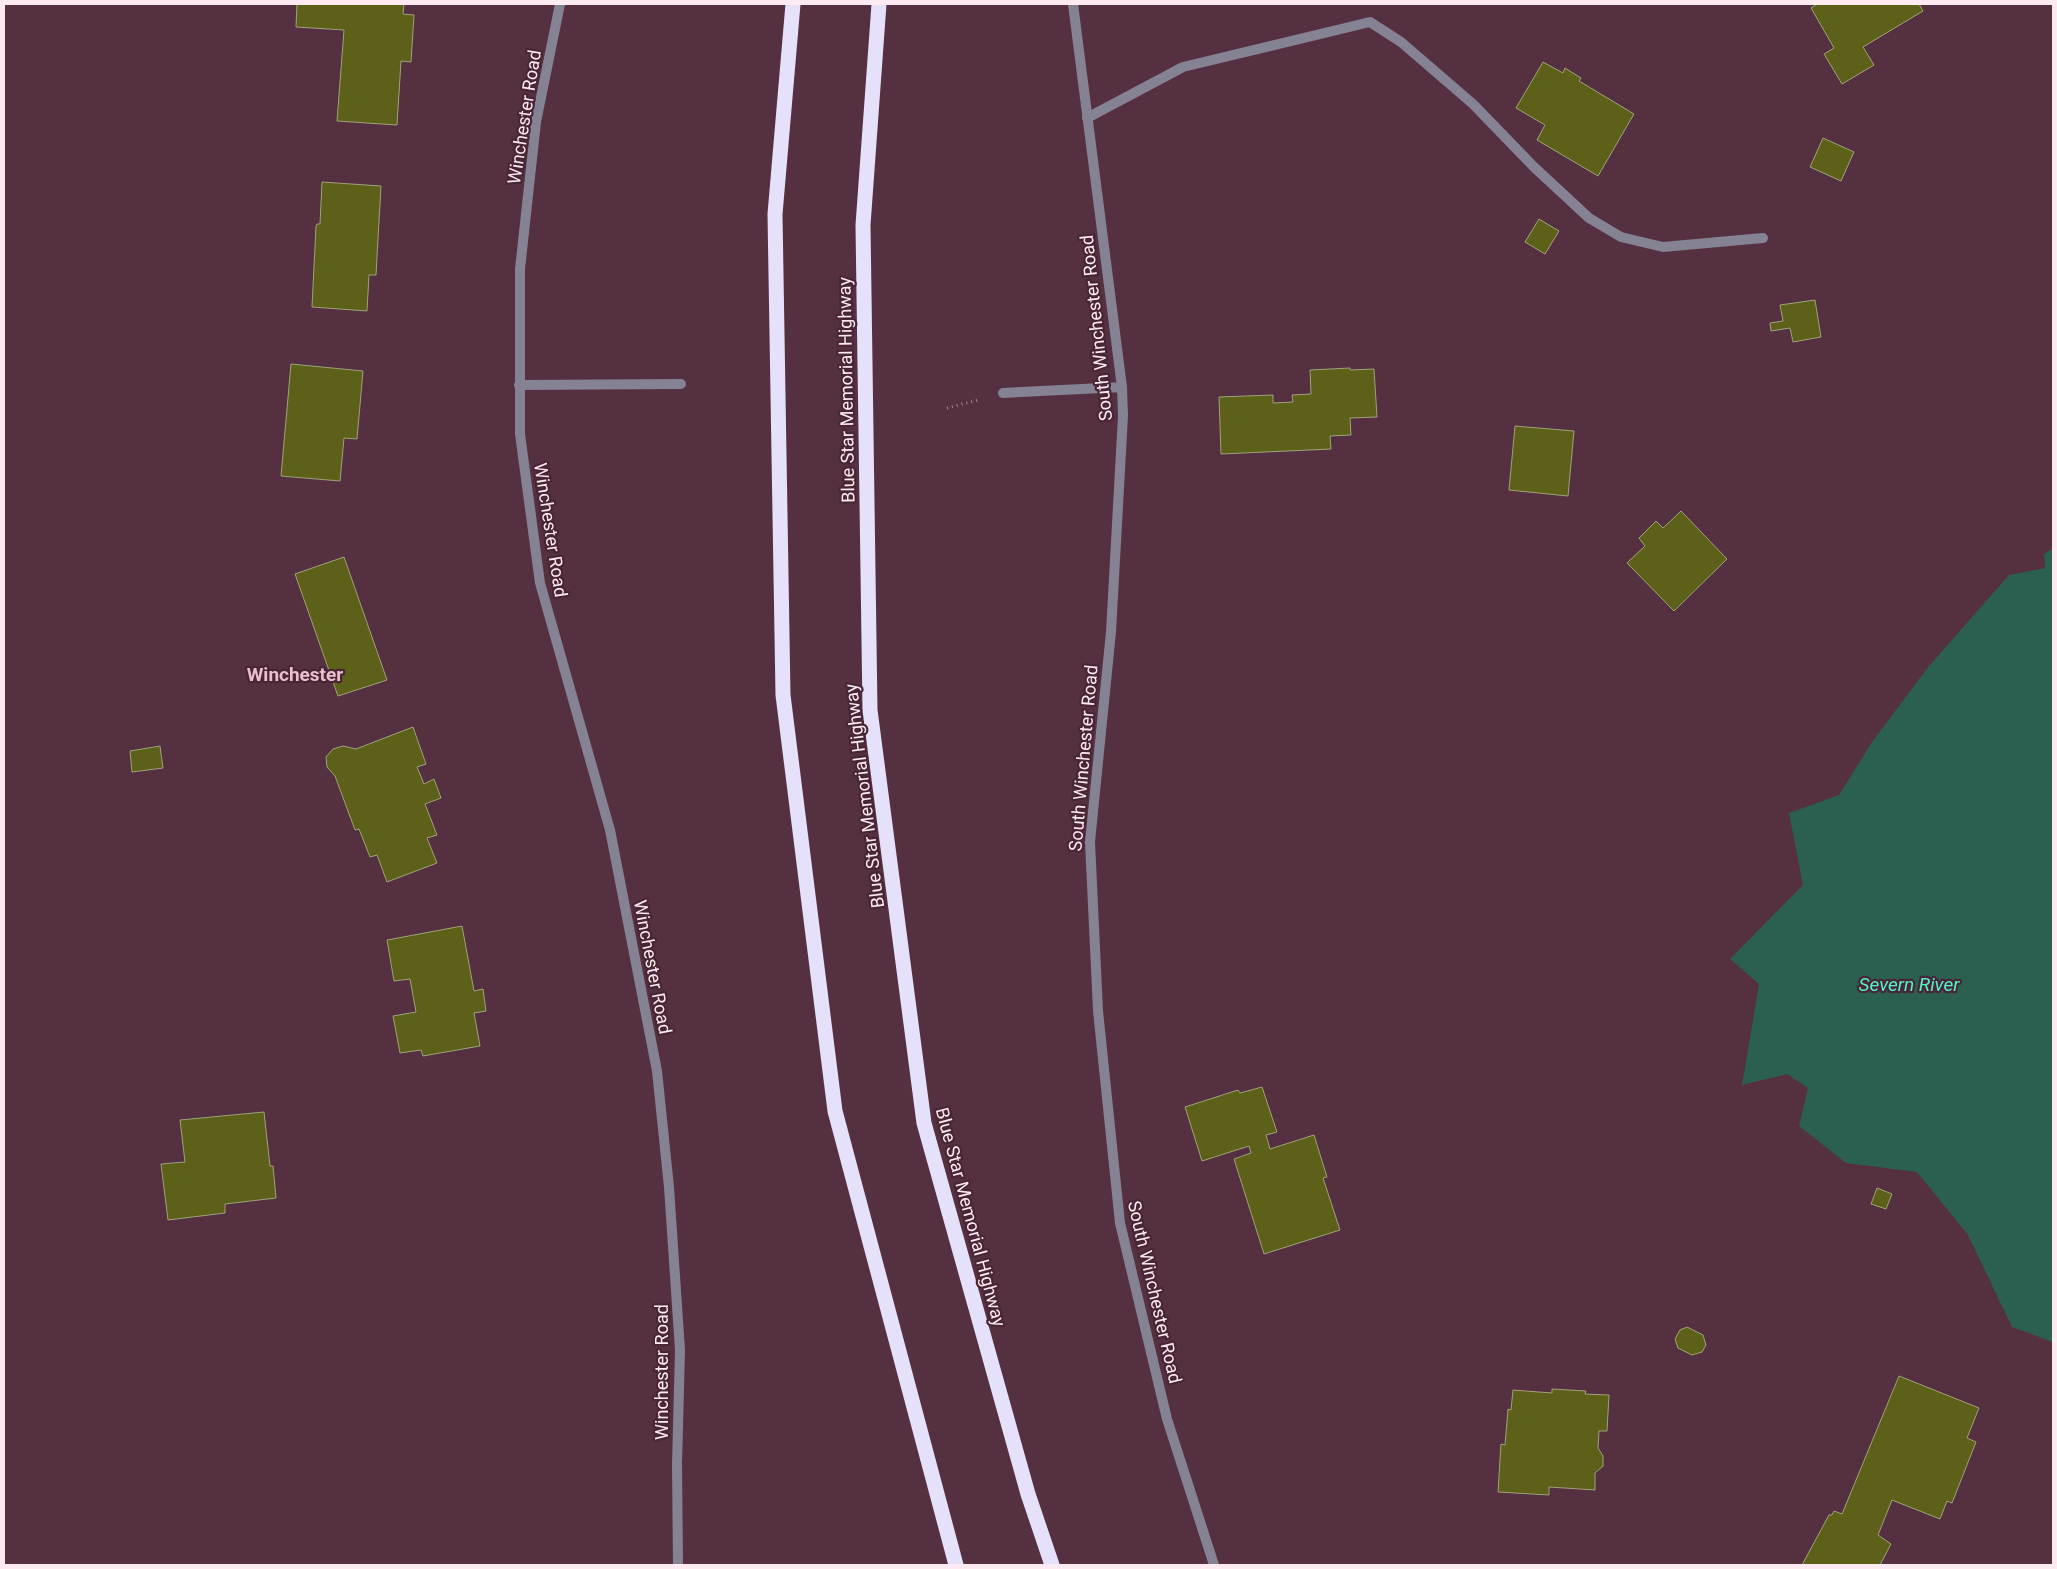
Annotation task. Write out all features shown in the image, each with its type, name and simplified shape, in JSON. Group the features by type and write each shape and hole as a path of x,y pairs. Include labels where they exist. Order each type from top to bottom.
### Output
{"highway":[{"path":"783,4 774,214 783,694 835,1112 956,1565"},
{"path":"774,214 793,4"},
{"name":"Blue Star Memorial Highway","path":"879,4 863,225 870,710 924,1123 1028,1494 1052,1565"}],"street":[{"name":"Winchester Road","path":"560,4 536,122 520,269 520,434 540,583 610,830 657,1071 669,1187 680,1350 677,1464 678,1565"},
{"name":"South Winchester Road","path":"1073,4 1122,387 1123,416 1111,632 1090,842 1098,1011 1120,1223 1167,1419 1214,1565"},
{"path":"1087,118 1183,67 1370,22 1401,42 1473,104 1534,167 1590,218 1622,237 1663,247 1763,238"},
{"path":"520,386 681,384"},
{"path":"1002,393 1122,387"}],"path":[{"path":"947,408 1002,393"}],"water":[{"name":"Severn River","path":"2053,548 2053,1342 2012,1327 1968,1235 1917,1172 1846,1163 1799,1126 1808,1088 1787,1074 1742,1085 1759,984 1730,959 1803,885 1789,813 1839,795 1872,742 1929,666 2009,575 2045,568 2044,554"}],"building":[{"path":"297,4 404,4 403,14 414,15 411,62 401,61 397,125 337,121 344,30 296,27"},
{"path":"1817,4 1919,4 1923,11 1863,47 1874,65 1842,84 1824,54 1834,48 1811,8"},
{"path":"1543,62 1563,73 1565,68 1581,78 1579,81 1634,114 1598,176 1537,140 1545,125 1516,108"},
{"path":"1823,138 1854,152 1841,181 1810,167"},
{"path":"322,182 381,186 376,275 369,275 367,311 312,307 316,226 320,224"},
{"path":"1539,219 1559,231 1545,254 1525,242"},
{"path":"1815,300 1821,337 1793,342 1790,328 1771,331 1770,323 1783,321 1780,305"},
{"path":"291,364 363,371 357,439 344,438 340,481 281,476"},
{"path":"1350,368 1350,370 1374,369 1377,417 1350,418 1351,435 1330,436 1331,449 1221,454 1219,397 1273,395 1273,403 1293,402 1292,395 1311,394 1310,370"},
{"path":"1515,426 1574,431 1568,496 1509,490"},
{"path":"1681,511 1727,559 1674,611 1627,563 1645,546 1639,538 1656,521 1663,528"},
{"path":"344,557 387,680 338,696 295,574"},
{"path":"413,727 426,764 417,767 424,784 434,779 441,798 425,804 437,835 427,838 437,863 387,882 377,855 370,857 359,829 355,830 335,776 327,767 326,757 333,749 343,746 356,749"},
{"path":"160,746 163,768 132,772 130,751"},
{"path":"462,926 474,991 483,989 486,1011 474,1013 480,1046 423,1056 421,1050 400,1053 393,1016 416,1012 410,979 394,981 387,940"},
{"path":"1262,1087 1277,1132 1266,1135 1270,1149 1314,1135 1327,1177 1323,1178 1340,1230 1264,1254 1234,1159 1251,1153 1249,1146 1202,1161 1185,1107 1238,1090 1240,1093"},
{"path":"264,1112 270,1166 273,1166 276,1198 225,1204 225,1213 168,1220 161,1164 185,1162 180,1120"},
{"path":"1877,1188 1892,1194 1886,1209 1871,1204"},
{"path":"1687,1327 1703,1335 1706,1345 1702,1352 1692,1355 1678,1348 1675,1339 1680,1330"},
{"path":"1899,1376 1979,1408 1967,1438 1976,1442 1952,1503 1947,1501 1940,1519 1892,1500 1878,1535 1891,1544 1880,1565 1802,1565 1829,1515 1832,1515 1834,1511 1842,1514"},
{"path":"1552,1389 1586,1391 1585,1394 1609,1395 1607,1431 1599,1431 1598,1448 1603,1456 1603,1466 1595,1473 1595,1490 1549,1487 1549,1495 1498,1492 1501,1444 1505,1445 1508,1409 1511,1410 1513,1390 1552,1393"}],"district":[{"name":"Winchester","path":"295,674"}]}
